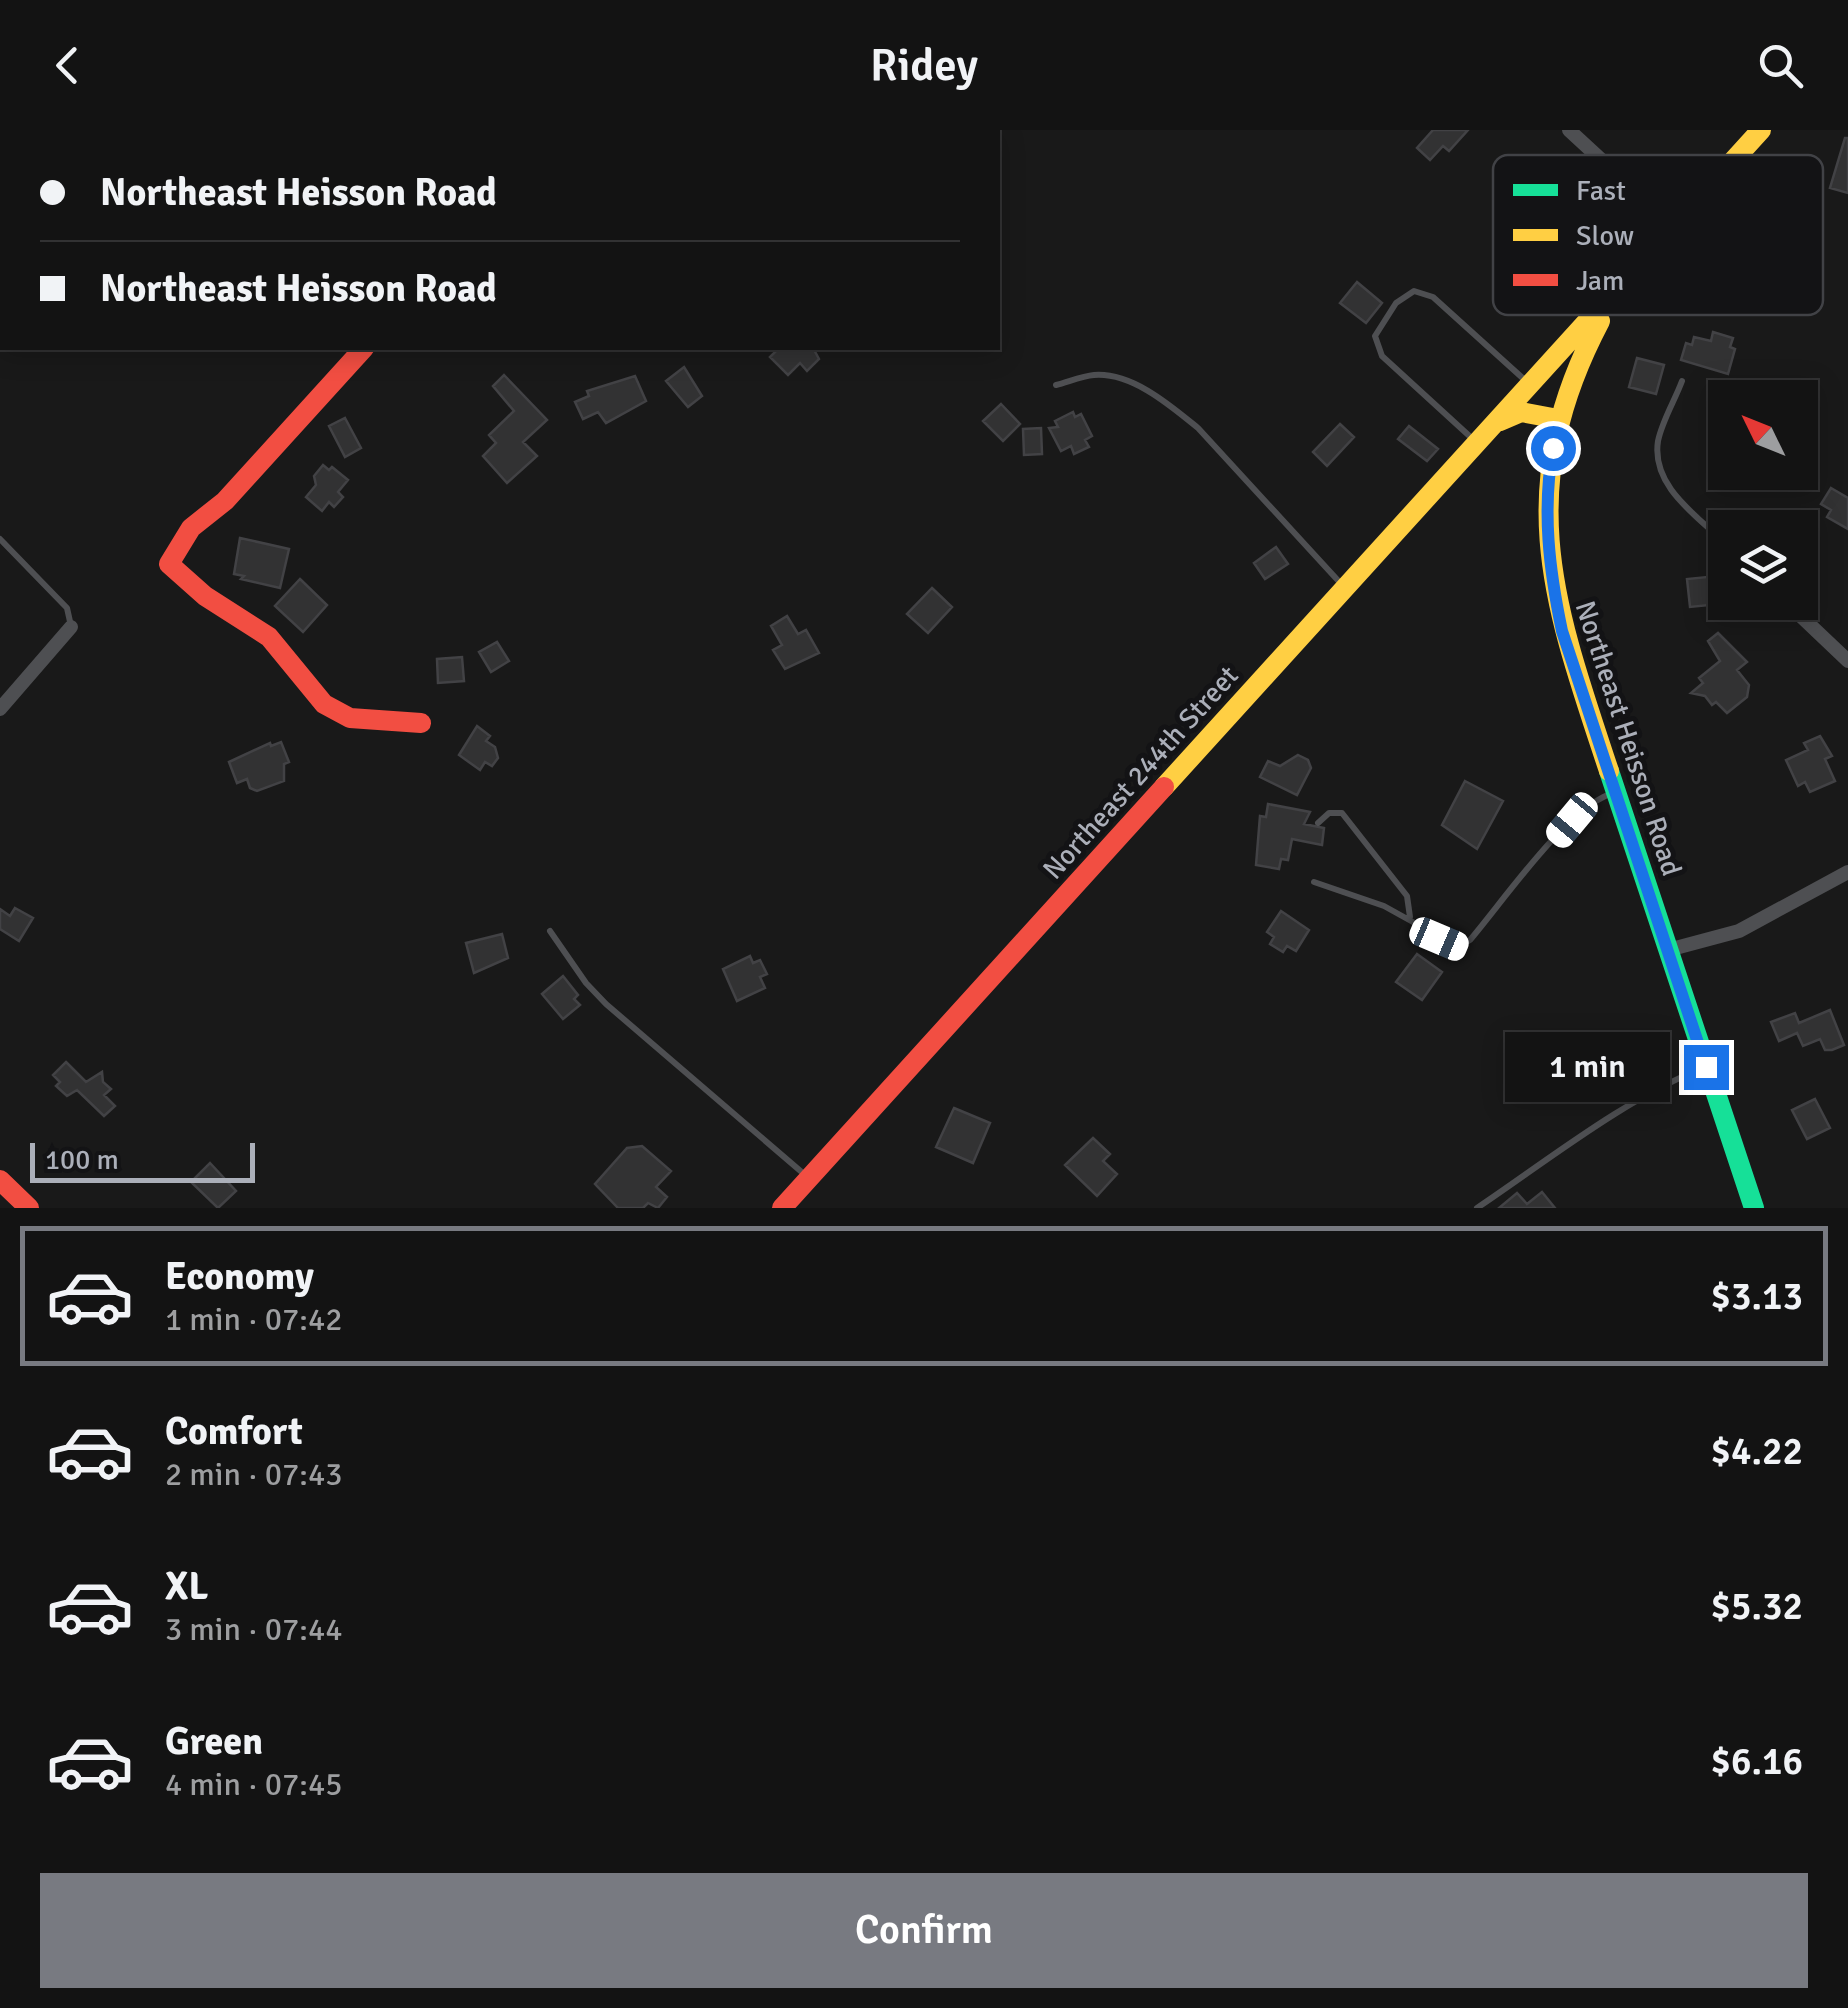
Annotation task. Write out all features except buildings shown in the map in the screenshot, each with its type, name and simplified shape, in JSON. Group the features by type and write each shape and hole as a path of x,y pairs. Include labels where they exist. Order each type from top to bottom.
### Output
{"street":[{"path":"1569,130 1596,155"},
{"path":"1738,155 1761,130"},
{"name":"Northeast 244th Street","path":"782,1208 1594,315"},
{"name":"Northeast Heisson Road","path":"1603,315 1588,341 1558,419 1546,512 1550,571 1562,631 1754,1208"},
{"path":"362,350 225,501 204,514 172,548 168,564 205,596 269,637 324,704 350,718 378,724 421,723"},
{"path":"1494,424 1521,412 1558,419"},
{"path":"1805,620 1848,661"},
{"path":"0,709 71,627"},
{"path":"1668,950 1739,931 1848,872"},
{"path":"0,1180 30,1208"}],"lane":[{"path":"1477,443 1382,356 1375,336 1396,303 1414,291 1433,296 1530,385"},
{"path":"1056,384 1098,374 1136,384 1172,406 1198,428 1344,588"},
{"path":"1682,381 1658,438 1658,460 1672,492 1708,527"},
{"path":"0,539 66,608 71,627"},
{"path":"1314,882 1410,918 1458,947 1470,940 1590,802 1616,792"},
{"path":"1318,823 1329,814 1342,813 1406,896 1410,918"},
{"path":"550,931 586,983 606,1004 809,1178"},
{"path":"1477,1208 1599,1126 1684,1075 1706,1067"}],"traffic: fast":[{"path":"1609,771 1754,1208"}],"traffic: slow":[{"path":"1738,155 1761,130"},
{"path":"1164,787 1593,315"},
{"path":"1600,321 1573,382 1556,439 1549,493 1550,546 1571,654 1609,771"},
{"path":"1500,421 1521,412 1558,419"}],"traffic: jam":[{"path":"362,350 225,501 191,528 169,564 205,596 269,637 324,704 350,718 421,723"},
{"path":"782,1208 1164,787"},
{"path":"0,1180 29,1208"}],"route":[{"path":"1553,448 1546,512 1550,571 1562,631 1706,1067"}]}
